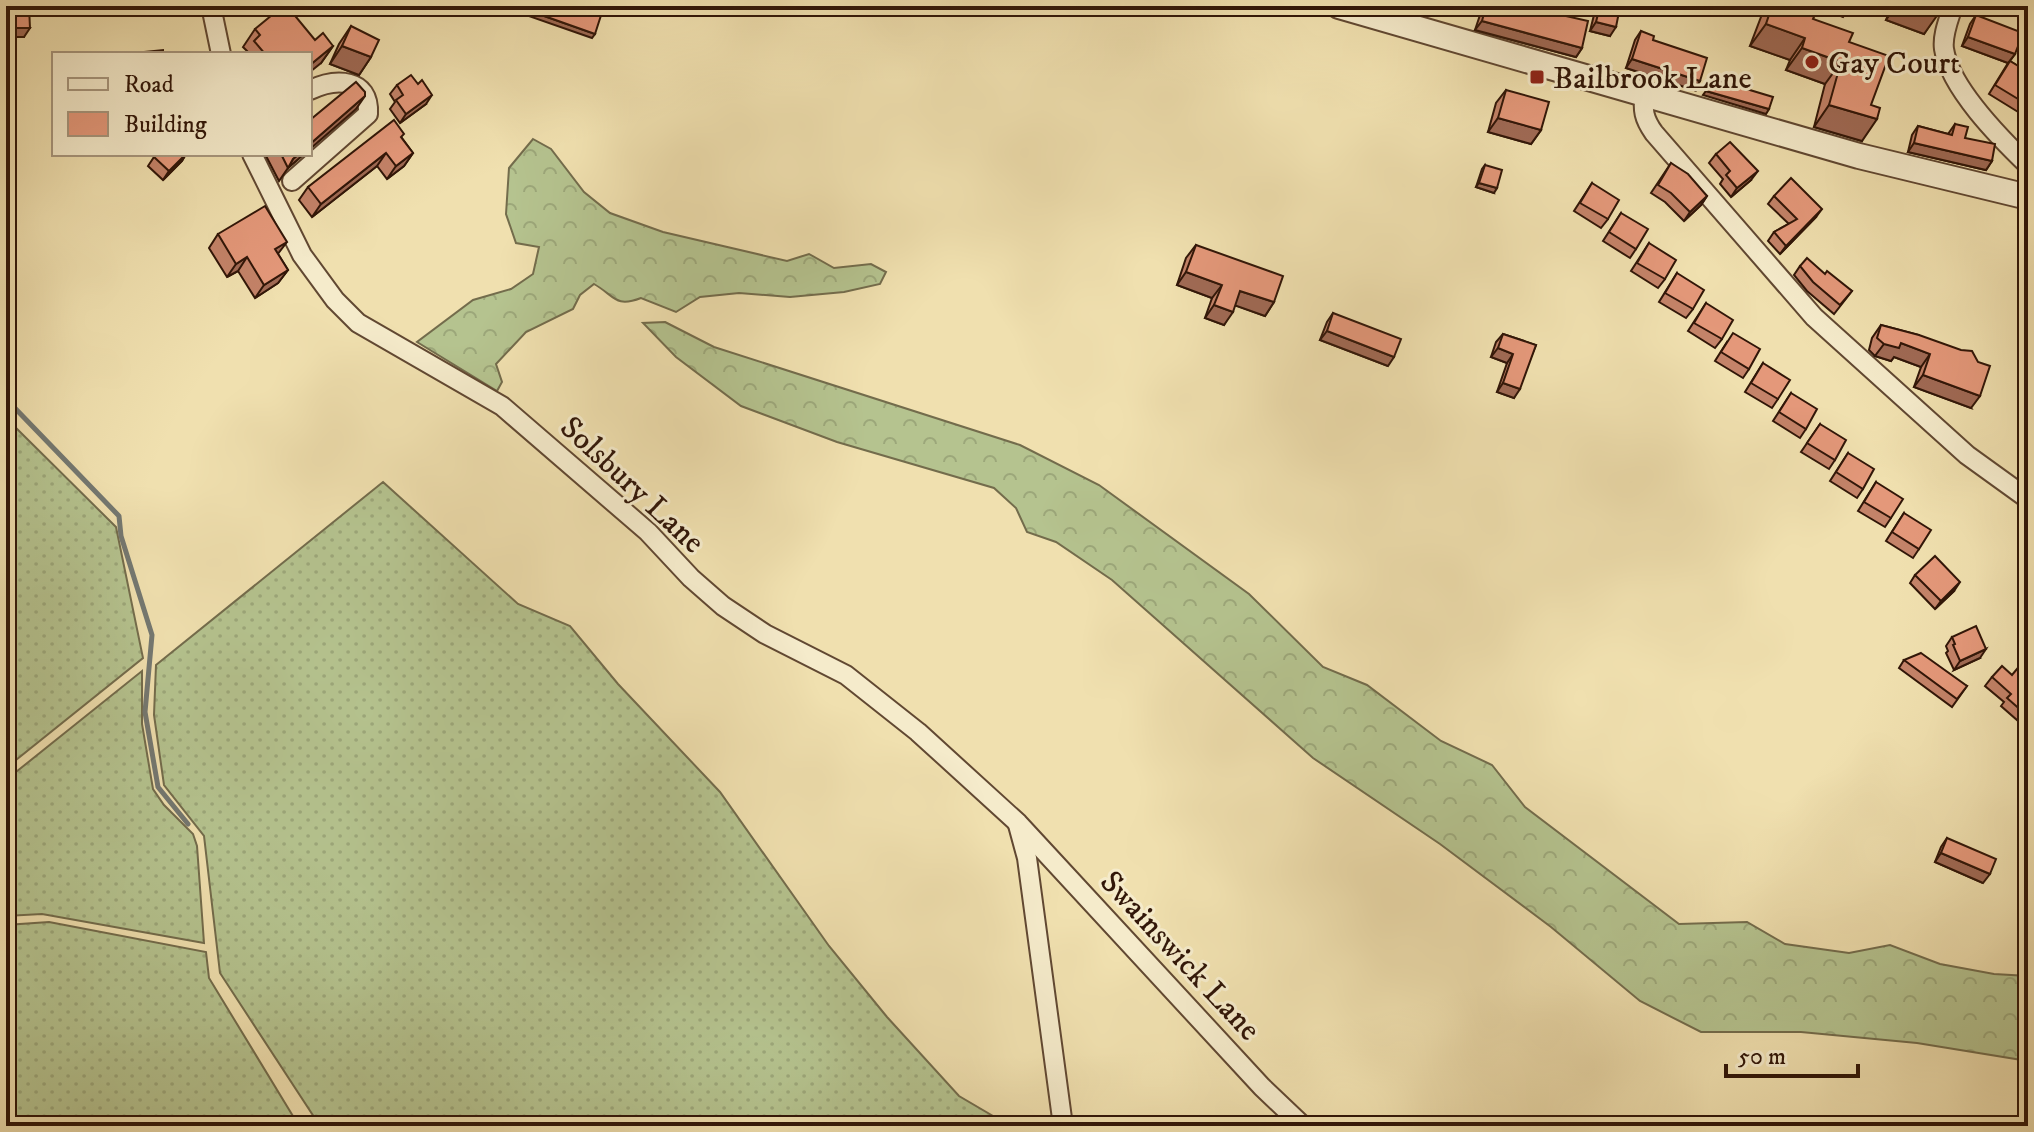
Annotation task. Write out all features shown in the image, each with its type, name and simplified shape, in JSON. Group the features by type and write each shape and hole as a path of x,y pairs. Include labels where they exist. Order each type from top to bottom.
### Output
{"street":[{"path":"211,6 221,52"},
{"path":"1339,6 1859,156 2028,197"},
{"path":"1953,6 1944,49 1957,79 1992,129 2028,165"},
{"path":"292,181 368,114 369,100 363,92 348,83 332,81 312,89"},
{"path":"1645,93 1643,109 1646,122 1654,133 1814,317 1967,455 2028,499"},
{"name":"Solsbury Lane","path":"253,156 302,255 335,300 358,323 502,406 637,522 723,606 765,634 846,675 918,732 1018,823"},
{"path":"1018,823 1027,858 1063,1126"},
{"name":"Swainswick Lane","path":"1018,823 1262,1087 1303,1126"}],"green space":[{"path":"533,139 551,149 584,192 610,213 663,232 787,261 809,254 834,268 871,264 886,272 880,284 844,292 790,297 739,293 700,297 676,312 641,298 620,301 594,284 580,295 573,309 526,332 496,364 502,382 497,391 417,342 473,300 511,289 533,274 539,247 516,243 506,214 509,168"},
{"path":"665,322 714,347 1020,445 1099,485 1249,594 1323,667 1367,685 1441,741 1492,765 1525,807 1679,924 1747,922 1785,944 1849,953 1890,945 1940,964 1994,974 2028,976 2028,1061 1917,1043 1801,1032 1701,1032 1640,1001 1551,927 1440,844 1313,758 1112,580 1056,542 1027,532 1016,508 994,488 837,442 741,406 676,357 643,323"},
{"path":"6,418 116,527 143,658 6,768"},
{"path":"383,482 518,604 570,626 618,684 720,792 829,946 887,1017 959,1096 1010,1126 315,1126 316,1120 220,973 204,836 164,785 154,715 156,665"},
{"path":"142,671 142,724 153,789 164,805 193,834 197,846 204,943 42,914 6,916 6,780"},
{"path":"49,922 206,952 209,978 299,1126 6,1126 6,925"}],"building":[{"path":"7,6 29,6 30,28 8,28"},
{"path":"287,6 315,40 323,33 333,46 312,63 312,52 263,52 254,41 260,35 255,29"},
{"path":"516,6 604,6 595,34"},
{"path":"1486,6 1522,6 1588,21 1582,48 1482,21"},
{"path":"1600,6 1620,7 1616,27 1596,22"},
{"path":"1772,6 1806,6 1817,10 1813,19 1853,33 1849,42 1889,56 1871,105 1880,108 1877,119 1829,105 1841,62 1802,48 1805,38 1766,24"},
{"path":"1976,15 2023,33 2015,54 1968,37"},
{"path":"351,26 379,40 371,57 342,46"},
{"path":"1641,31 1654,36 1653,40 1707,58 1700,81 1632,59"},
{"path":"2010,61 2028,72 2028,105 1995,85"},
{"path":"411,75 418,84 422,80 432,95 406,114 396,100 403,95 397,85"},
{"path":"1710,78 1773,97 1769,109 1706,91"},
{"path":"356,82 365,92 365,96 312,142 312,118"},
{"path":"1506,90 1549,102 1541,130 1498,118"},
{"path":"394,120 404,134 401,137 413,153 396,166 386,153 321,204 308,187"},
{"path":"1955,124 1968,127 1965,138 1995,144 1992,161 1914,143 1918,126 1952,135"},
{"path":"1730,142 1758,171 1737,188 1726,175 1730,171 1716,154"},
{"path":"155,156 184,156 169,171"},
{"path":"282,156 297,156 293,159 288,168"},
{"path":"1671,163 1688,174 1707,196 1690,212 1658,185"},
{"path":"1485,165 1502,170 1497,188 1479,183"},
{"path":"1791,178 1822,209 1786,246 1774,232 1797,219 1774,196"},
{"path":"1592,183 1619,200 1608,219 1580,203"},
{"path":"265,206 287,242 275,249 288,270 264,285 247,257 236,264 218,234"},
{"path":"1621,213 1648,229 1636,249 1609,232"},
{"path":"1649,243 1676,260 1665,279 1637,263"},
{"path":"1196,245 1283,276 1274,302 1240,291 1233,312 1214,305 1222,285 1186,272"},
{"path":"1807,258 1852,291 1840,305 1800,266"},
{"path":"1677,273 1704,290 1693,309 1665,293"},
{"path":"1706,303 1733,320 1722,339 1694,323"},
{"path":"1333,313 1401,339 1394,357 1327,331"},
{"path":"1881,325 1972,351 1978,362 1990,366 1980,396 1923,375 1930,354 1901,343 1899,348 1884,344 1877,338"},
{"path":"1733,333 1760,349 1749,369 1721,352"},
{"path":"1503,334 1536,345 1520,389 1503,383 1513,354 1498,348"},
{"path":"1763,363 1790,380 1778,399 1751,383"},
{"path":"1791,393 1817,409 1806,429 1779,412"},
{"path":"1820,424 1846,440 1835,460 1807,443"},
{"path":"1848,453 1874,469 1863,489 1836,472"},
{"path":"1876,482 1903,499 1891,518 1864,502"},
{"path":"1904,513 1931,530 1919,549 1892,532"},
{"path":"1935,556 1960,582 1941,601 1915,575"},
{"path":"1976,626 1986,649 1960,661 1952,637"},
{"path":"1921,653 1967,686 1957,699 1904,660"},
{"path":"2022,663 2028,668 2028,706 2023,712 2007,698 2011,694 1992,677 2002,666 2012,675"},
{"path":"1947,838 1996,859 1990,874 1941,853"}],"waterway":[{"path":"6,403 9,402 119,516 121,536 152,635 145,712 158,787 188,824"}],"place":[{"name":"Gay Court","path":"1812,62"},
{"name":"Bailbrook Lane","path":"1537,77"}]}
